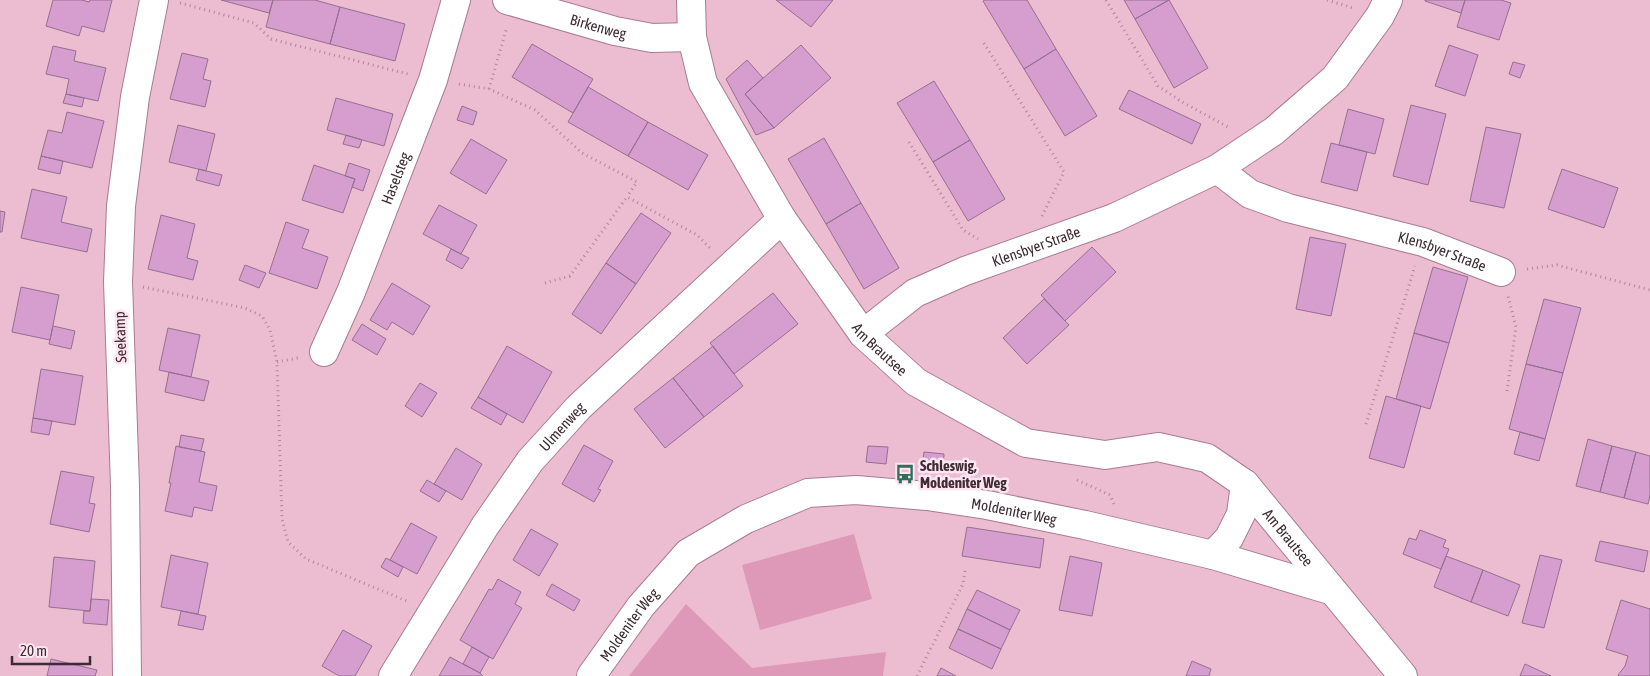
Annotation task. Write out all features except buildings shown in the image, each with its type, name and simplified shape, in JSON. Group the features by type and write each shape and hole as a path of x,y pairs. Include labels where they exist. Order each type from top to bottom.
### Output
{"street":[{"name":"Haselsteg","path":"324,352 351,292 433,80 456,0"},
{"name":"Am Brautsee","path":"691,0 692,37 704,83 782,219 863,334 916,382 1026,443 1105,455 1158,447 1207,458 1245,484 1330,590"},
{"name":"Klensbyer Straße","path":"863,334 915,293 992,262 1114,218 1217,169 1274,131 1335,78 1380,16 1388,0"},
{"name":"Seekamp","path":"127,676 125,486 118,282 122,197 135,97 166,1"},
{"name":"Birkenweg","path":"511,1 624,33 652,38 692,37"},
{"name":"Klensbyer Straße","path":"1217,169 1250,194 1288,208 1423,242 1501,272"},
{"name":"Ulmenweg","path":"393,676 485,526 530,461 579,407 782,219"},
{"name":"Am Brautsee","path":"1213,554 1229,538 1241,514 1245,484"},
{"name":"Moldeniter Weg","path":"591,676 641,606 688,553 746,519 808,493 856,490 927,496 987,506 1085,525 1213,554 1330,590"},
{"path":"1330,590 1356,618 1403,676"}],"path":[{"path":"1106,0 1158,86 1182,102 1238,133 1248,149"},
{"path":"166,1 254,23 271,39 433,80 488,89 535,110 582,153 637,182 628,198 570,276 545,283"},
{"path":"488,89 511,1"},
{"path":"984,43 1064,172 1037,225 1041,245"},
{"path":"909,142 964,230 985,244 992,262"},
{"path":"628,198 697,235 731,268"},
{"path":"1366,424 1423,242"},
{"path":"1507,391 1516,327 1501,272 1557,265 1650,290"},
{"path":"118,282 246,308 262,316 270,330 277,362 282,519 288,542 306,559 433,611"},
{"path":"1070,476 1110,495 1116,511 1085,525"},
{"path":"917,676 963,584 964,572"}],"shaded area":[{"path":"854,534 872,599 760,630 742,565"},
{"path":"686,604 752,668 886,652 883,676 629,676"}],"place":[{"name":"Schleswig, Moldeniter Weg","path":"905,474"}]}
